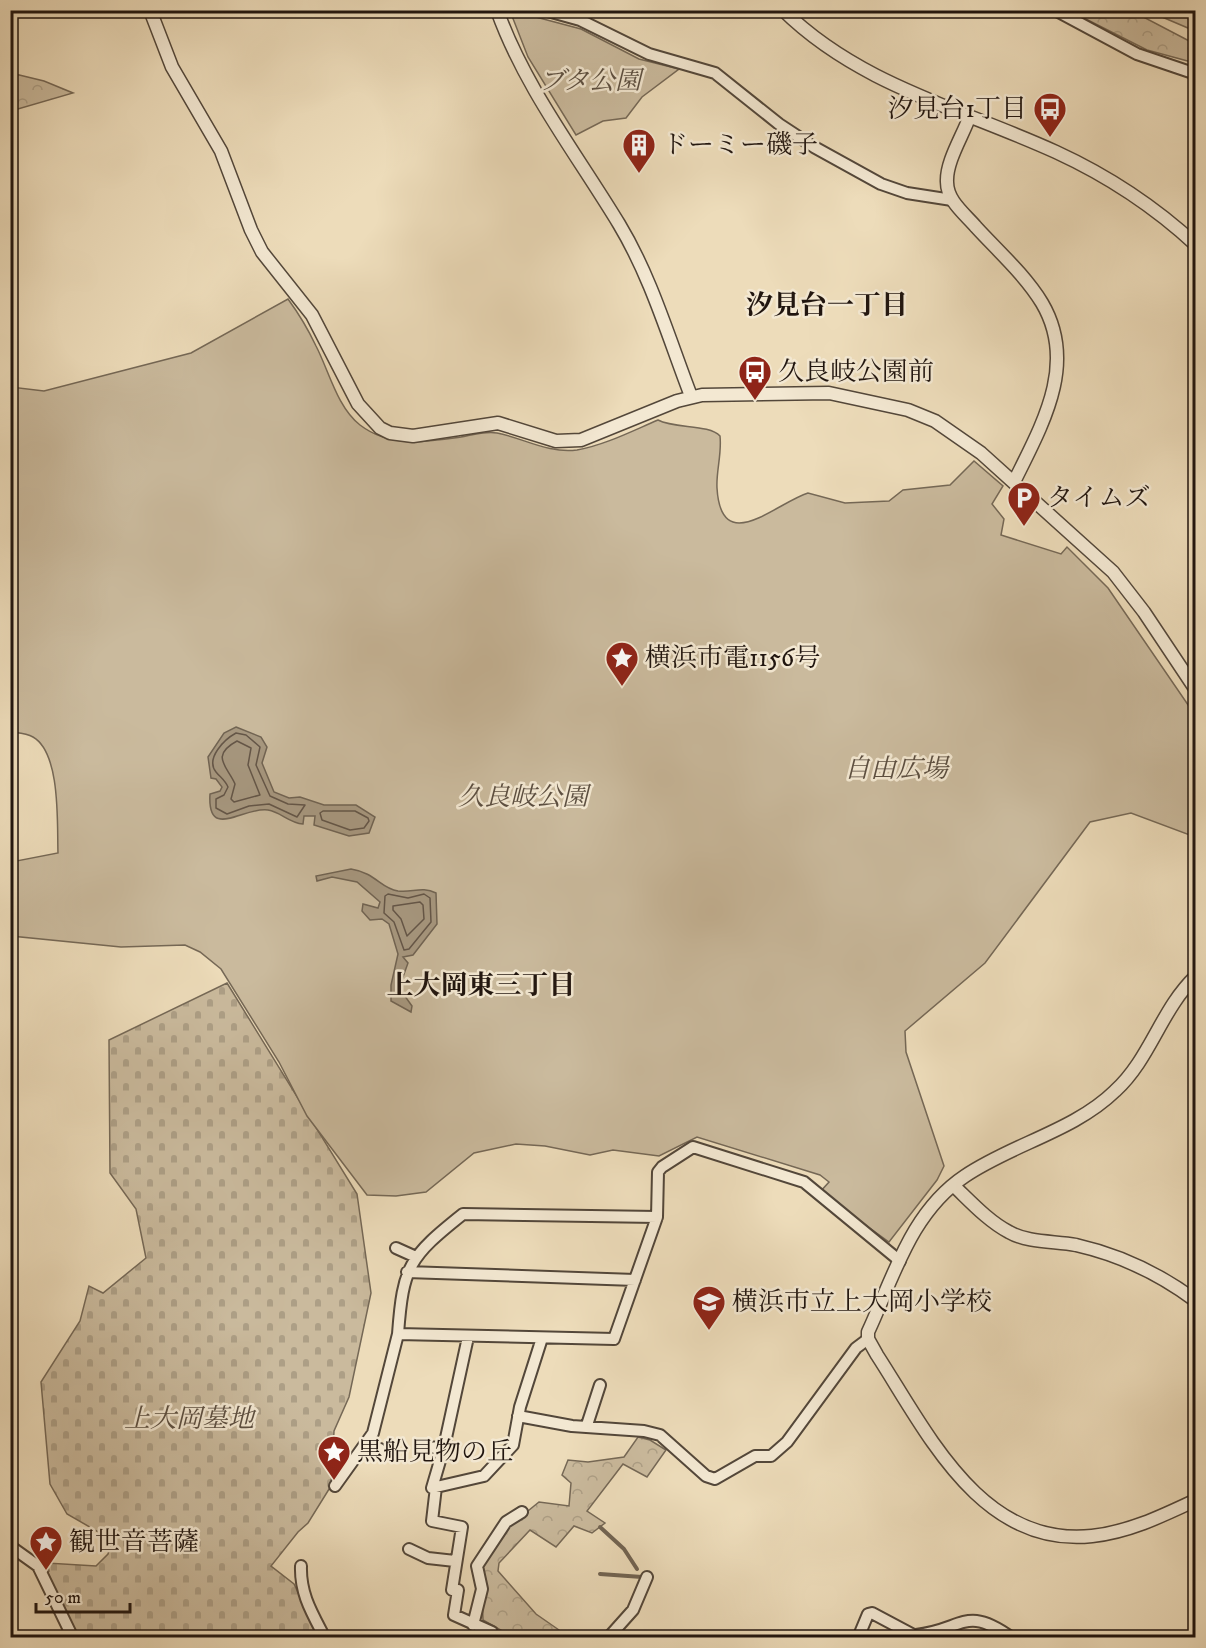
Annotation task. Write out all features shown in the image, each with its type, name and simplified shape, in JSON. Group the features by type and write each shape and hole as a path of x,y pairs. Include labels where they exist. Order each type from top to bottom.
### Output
{"street":[{"path":"150,10 172,67 221,151 251,230 262,252 312,315 358,404 380,428 390,433 413,436 498,423 556,441 581,440 691,396 819,392 883,402 935,421 957,434 1014,482 1128,590 1196,690"},
{"path":"496,10 516,58 532,88 633,249 691,396"},
{"path":"544,10 580,20 641,51 715,73 788,130 881,184 908,193 952,200"},
{"path":"783,10 805,31 847,61 969,118 1056,152 1091,170 1138,199 1196,245"},
{"path":"1055,10 1137,54 1196,74"},
{"path":"969,118 948,171 947,181 952,200 1032,289 1042,304 1056,338 1058,379 1044,419 1014,482"},
{"path":"1193,984 1165,1017 1146,1054 1115,1092 1080,1116 994,1160 953,1185 923,1217 900,1261 868,1332 868,1339 950,1468 969,1490 1020,1523 1065,1537 1092,1536 1147,1523 1196,1500"},
{"path":"398,1334 614,1339 657,1217 658,1172 693,1147 804,1182 900,1261"},
{"path":"953,1185 1010,1233 1024,1238 1075,1245 1121,1258 1161,1278 1196,1301"},
{"path":"335,1486 373,1433 398,1334 401,1289 407,1272 423,1248 463,1214 657,1217"},
{"path":"396,1248 416,1257"},
{"path":"407,1272 635,1280"},
{"path":"468,1337 444,1447 432,1488 484,1476 513,1445 518,1416 542,1338"},
{"path":"518,1416 538,1422 587,1425 660,1435 706,1476 715,1479 754,1456 771,1456 787,1442 856,1348 868,1339"},
{"path":"587,1425 600,1385"},
{"path":"423,1448 444,1447"},
{"path":"363,1449 380,1449"},
{"path":"436,1487 432,1521 462,1527 452,1590 458,1590 454,1615 492,1632"},
{"path":"473,1624 482,1589 477,1566 506,1522 522,1512"},
{"path":"10,1546 38,1566 73,1638"},
{"path":"409,1549 428,1558 455,1561"},
{"path":"301,1566 300,1584 325,1638"},
{"path":"608,1638 633,1610 647,1577"},
{"path":"858,1638 868,1614 872,1613 918,1636 937,1633 963,1620 976,1620 1012,1638"}],"green space":[{"path":"1070,11 1132,11 1195,44 1195,63 1147,50"},
{"path":"1148,11 1195,11 1195,31"},
{"name":"ブタ公園","path":"517,12 581,29 639,59 679,69 642,97 626,118 603,121 576,135 528,57 512,16"},
{"path":"11,73 44,81 73,93 11,111"},
{"name":"久良岐公園","path":"288,299 310,334 345,409 360,425 372,432 409,442 492,433 507,435 546,448 567,451 598,445 658,420 673,425 700,428 715,432 720,436 717,488 721,509 728,520 739,523 766,514 808,493 845,503 889,501 903,490 950,485 974,461 1003,486 992,504 1004,519 1001,535 1061,554 1067,547 1108,588 1195,715 1195,837 1131,813 1090,822 985,963 905,1031 906,1052 944,1166 937,1180 889,1242 820,1192 829,1182 820,1175 697,1137 659,1156 613,1150 590,1155 545,1146 516,1144 474,1153 426,1192 396,1196 367,1195 307,1116 279,1062 221,969 200,952 185,945 121,947 11,936 11,862 58,853 56,790 49,758 42,745 33,737 11,732 11,387 44,391 191,353"},
{"name":"上大岡墓地","path":"227,983 357,1194 371,1293 349,1397 334,1431 331,1486 308,1523 271,1566 294,1584 319,1637 75,1637 55,1588 46,1575 49,1571 47,1563 96,1566 108,1554 111,1544 102,1534 67,1514 50,1484 41,1382 80,1321 89,1286 103,1293 146,1258 136,1209 110,1173 109,1040"},
{"path":"638,1437 650,1440 666,1450 647,1477 623,1464 587,1511 605,1523 592,1533 574,1526 556,1547 530,1530 499,1563 498,1571 536,1614 559,1630 558,1637 513,1637 483,1620 481,1567 507,1528 539,1502 569,1506 571,1483 562,1475 568,1460 588,1462 624,1457"}],"water":[{"path":"236,727 261,737 267,747 262,763 274,792 289,798 300,797 324,805 356,805 375,817 369,833 349,836 314,825 315,816 304,816 303,824 293,822 268,810 258,810 221,819 214,816 210,794 220,791 222,787 216,779 211,778 208,757 224,733"},
{"path":"351,869 366,874 398,891 426,890 436,893 437,924 413,955 403,957 408,963 399,988 412,1006 411,1012 391,1001 391,985 398,954 389,924 382,919 370,920 362,911 363,904 378,908 380,902 357,882 332,877 317,881 316,876"}],"waterway":[{"path":"600,1527 624,1549 637,1569"},
{"path":"600,1574 642,1577"}],"place":[{"name":"汐見台1丁目","path":"1050,138"},
{"name":"ドーミー磯子","path":"639,174"},
{"name":"久良岐公園前","path":"755,401"},
{"name":"タイムズ","path":"1024,527"},
{"name":"横浜市電1156号","path":"622,687"},
{"name":"横浜市立上大岡小学校","path":"709,1331"},
{"name":"黒船見物の丘","path":"334,1481"},
{"name":"観世音菩薩","path":"46,1571"}],"district":[{"name":"汐見台一丁目","path":"827,306"},
{"name":"上大岡東三丁目","path":"481,986"}],"park label":[{"name":"自由広場","path":"896,769"}]}
